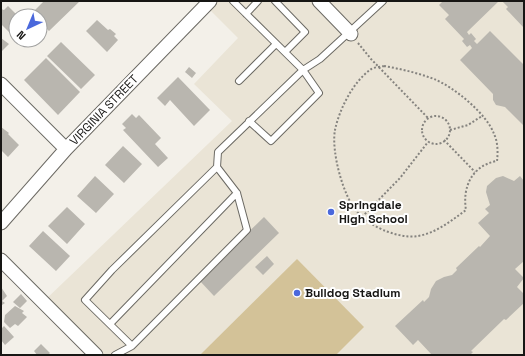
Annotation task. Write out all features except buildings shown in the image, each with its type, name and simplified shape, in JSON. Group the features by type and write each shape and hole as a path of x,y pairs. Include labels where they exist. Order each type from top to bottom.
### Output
{"street":[{"name":"VIRGINIA STREET","path":"1,223 66,149 210,1"},
{"path":"319,1 351,33"},
{"path":"1,84 66,149"},
{"path":"1,260 96,355"}],"lane":[{"path":"233,1 303,70 319,94 271,141 249,121"},
{"path":"246,14 258,1"},
{"path":"275,1 305,32 285,52"},
{"path":"132,346 85,300 217,167 218,152 303,70 320,60 351,33 383,1"},
{"path":"239,80 276,44"},
{"path":"115,355 132,346 246,230 237,193 217,167"},
{"path":"111,324 237,193"}],"path":[{"path":"351,33 379,67 428,118"},
{"path":"384,66 435,79 458,92 482,116 494,133 498,152 498,161 487,163 475,172 466,190 464,200 466,210 444,226 418,236 394,234 369,224 357,212 344,188 336,162 335,130 348,95 370,69 384,66"},
{"path":"450,130 448,124 442,118 435,116 428,118 422,127 424,137 428,142 433,144 444,140 450,130 468,125 482,116"},
{"path":"444,140 475,172"},
{"path":"362,217 400,178 428,142"}],"shaded area":[{"name":"Springdale High School","path":"210,1 524,1 524,355 96,355 43,302 232,121 194,84 238,38 205,5"},
{"name":"Bulldog Stadium","path":"297,259 364,327 336,355 200,355"}],"place":[{"name":"Springdale High School","path":"331,212"},
{"name":"Bulldog Stadium","path":"297,293"}]}
